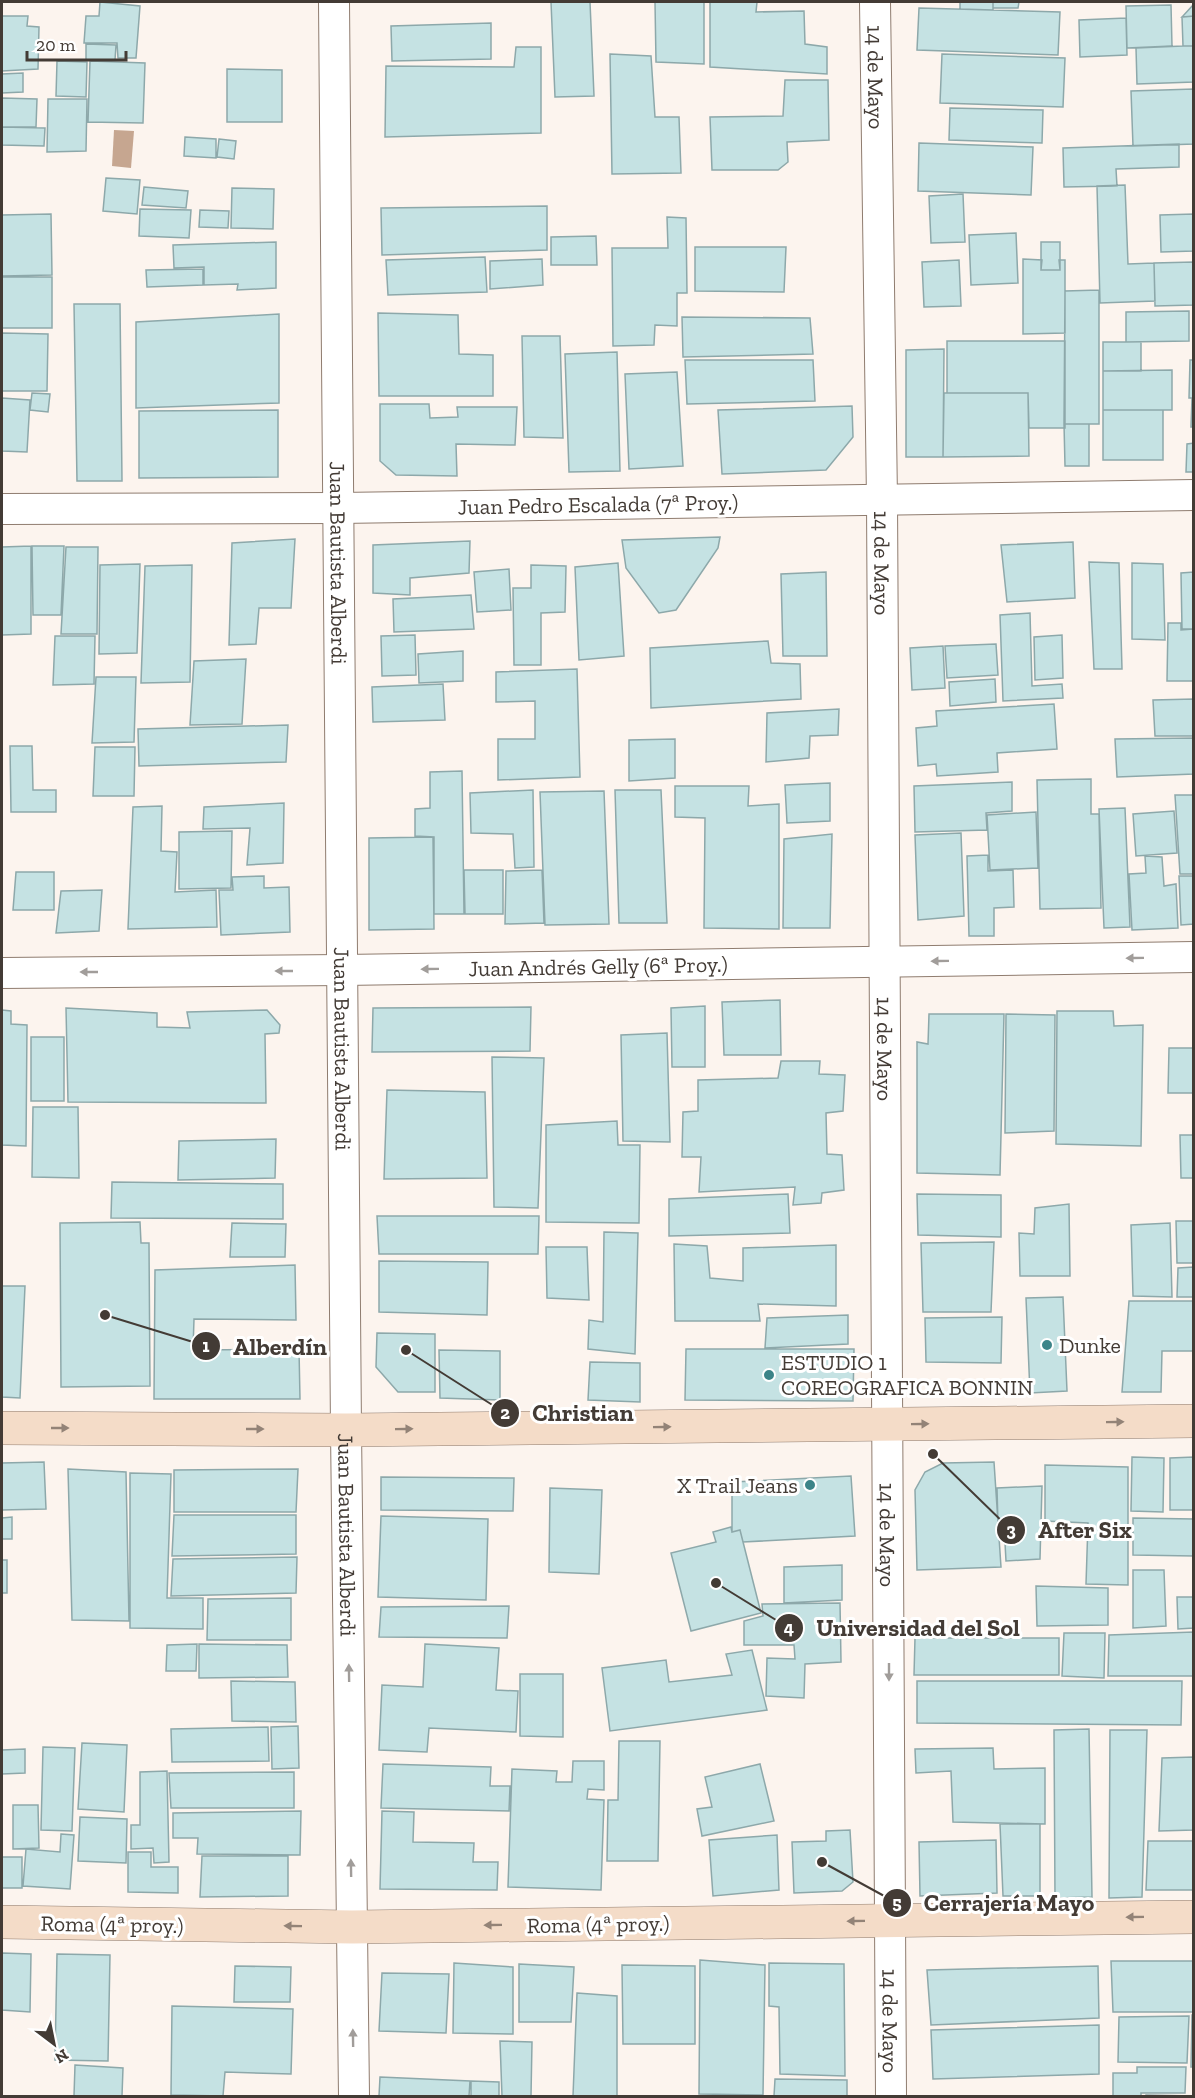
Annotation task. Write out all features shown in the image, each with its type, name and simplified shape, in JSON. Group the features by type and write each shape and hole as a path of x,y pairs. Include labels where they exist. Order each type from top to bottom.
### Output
{"main road":[{"path":"2,1428 346,1430 1194,1421"},
{"name":"Roma (4ª proy.)","path":"2,1923 352,1927 1194,1917"}],"street":[{"name":"Juan Bautista Alberdi","path":"334,2 354,2097"},
{"name":"14 de Mayo","path":"875,2 882,500 891,2097"},
{"name":"Juan Pedro Escalada (7ª Proy.)","path":"2,509 339,508 1194,495"},
{"name":"Juan Andrés Gelly (6ª Proy.)","path":"2,973 1194,957"}],"shaded area":[{"path":"114,130 134,131 131,168 112,166"}],"building":[{"path":"100,2 140,6 136,58 118,58 117,43 84,43 86,16 99,16"},
{"path":"551,2 590,2 594,96 555,97"},
{"path":"655,2 704,2 704,64 656,62"},
{"path":"710,2 757,2 756,12 804,11 805,44 827,47 827,74 710,67"},
{"path":"960,2 993,2 993,10 960,9"},
{"path":"993,2 1019,2 1018,8 993,8"},
{"path":"1194,4 1194,16 1182,17"},
{"path":"1171,5 1172,46 1127,48 1126,6"},
{"path":"919,8 1060,12 1058,55 917,50"},
{"path":"2,16 28,16 27,26 39,27 38,69 2,71"},
{"path":"1194,16 1194,46 1183,46 1182,17"},
{"path":"1126,18 1127,55 1080,57 1079,20"},
{"path":"491,23 491,59 392,61 391,26"},
{"path":"86,44 116,45 115,60 86,60"},
{"path":"1194,46 1194,82 1137,84 1136,48"},
{"path":"516,47 541,47 541,133 385,137 386,66 514,67"},
{"path":"610,54 651,56 655,117 679,117 681,173 612,174"},
{"path":"942,54 1065,58 1063,107 940,103"},
{"path":"57,61 87,62 86,97 56,96"},
{"path":"90,61 145,63 143,123 88,122"},
{"path":"227,69 282,70 282,122 227,122"},
{"path":"23,73 23,92 2,93 2,74"},
{"path":"785,80 828,80 829,140 787,142 788,162 778,170 712,170 710,117 783,116"},
{"path":"1194,89 1194,144 1133,146 1131,91"},
{"path":"2,98 37,99 36,127 2,127"},
{"path":"48,99 87,99 86,151 47,152"},
{"path":"950,108 1043,110 1042,143 949,140"},
{"path":"2,127 45,128 44,146 2,145"},
{"path":"185,137 216,139 216,158 184,156"},
{"path":"219,139 236,141 234,159 217,157"},
{"path":"919,143 1033,147 1031,195 918,191"},
{"path":"1179,144 1179,167 1116,169 1117,186 1064,187 1063,148"},
{"path":"106,178 140,180 137,214 103,211"},
{"path":"1125,185 1128,264 1154,263 1155,301 1100,303 1097,186"},
{"path":"144,187 188,191 186,208 142,205"},
{"path":"232,188 274,189 273,229 231,228"},
{"path":"963,194 965,242 931,243 929,196"},
{"path":"547,206 547,250 382,255 381,208"},
{"path":"140,209 191,210 189,238 139,236"},
{"path":"200,210 229,211 228,228 199,227"},
{"path":"51,214 52,275 2,276 2,215"},
{"path":"1194,214 1194,251 1161,252 1160,215"},
{"path":"667,217 686,218 687,293 677,293 677,326 655,325 654,345 613,346 612,248 668,248"},
{"path":"1016,233 1018,283 971,285 969,235"},
{"path":"596,236 597,265 551,265 551,237"},
{"path":"276,242 276,288 237,290 238,284 204,285 204,267 174,268 173,245"},
{"path":"1041,242 1060,242 1060,270 1041,270"},
{"path":"695,247 786,247 784,292 695,291"},
{"path":"485,257 487,292 388,295 386,260"},
{"path":"542,259 543,285 490,289 490,261"},
{"path":"1023,259 1042,260 1041,270 1060,270 1059,260 1065,260 1065,333 1023,334"},
{"path":"959,260 961,306 924,307 922,262"},
{"path":"1194,262 1194,305 1155,306 1154,263"},
{"path":"203,269 203,285 147,287 146,270"},
{"path":"2,277 52,277 52,328 2,328"},
{"path":"1099,290 1099,424 1064,424 1065,291"},
{"path":"74,304 120,304 122,481 77,481"},
{"path":"1189,311 1189,341 1126,342 1126,312"},
{"path":"378,313 458,315 459,354 493,355 493,396 379,396"},
{"path":"279,314 279,403 136,408 136,322"},
{"path":"682,317 810,318 813,354 683,357"},
{"path":"2,333 48,334 47,391 2,391"},
{"path":"522,336 560,336 563,438 524,437"},
{"path":"947,341 1065,341 1065,428 1029,428 1028,393 947,393"},
{"path":"1103,342 1141,342 1141,371 1103,371"},
{"path":"944,349 943,457 906,457 906,350"},
{"path":"617,352 620,471 569,472 565,354"},
{"path":"685,360 813,360 815,401 687,404"},
{"path":"1190,360 1194,360 1194,398 1189,398"},
{"path":"1172,370 1172,410 1103,410 1103,371"},
{"path":"677,372 683,466 629,469 625,374"},
{"path":"32,393 50,394 48,412 30,410"},
{"path":"944,393 1028,393 1029,456 943,457"},
{"path":"2,398 30,400 27,452 2,451"},
{"path":"1192,398 1194,398 1194,427 1191,427"},
{"path":"380,404 429,404 430,418 458,417 457,407 517,407 515,445 456,444 457,476 396,475 380,461"},
{"path":"852,406 853,437 826,470 722,474 718,410"},
{"path":"278,410 278,477 139,478 139,411"},
{"path":"1103,410 1163,410 1163,460 1103,460"},
{"path":"1064,424 1089,424 1089,466 1065,466"},
{"path":"1194,443 1194,472 1186,472 1187,444"},
{"path":"720,537 718,548 676,610 659,613 626,568 622,540"},
{"path":"295,539 291,608 259,608 256,644 229,645 232,543"},
{"path":"470,541 469,573 410,578 410,595 373,593 373,545"},
{"path":"1073,542 1075,598 1007,602 1001,545"},
{"path":"31,546 31,634 2,635 2,547"},
{"path":"32,546 64,546 61,615 33,615"},
{"path":"66,547 98,547 97,634 61,634"},
{"path":"1089,562 1119,563 1122,669 1094,669"},
{"path":"618,563 624,656 579,660 575,567"},
{"path":"1132,563 1163,564 1165,640 1132,639"},
{"path":"140,564 137,653 99,654 100,565"},
{"path":"192,565 190,682 141,683 145,566"},
{"path":"531,565 566,566 565,612 541,613 541,665 514,665 513,588 531,588"},
{"path":"509,569 511,610 477,612 474,572"},
{"path":"826,572 827,656 783,656 781,574"},
{"path":"1194,572 1194,629 1182,629 1181,573"},
{"path":"471,595 474,629 394,632 393,599"},
{"path":"1030,613 1032,686 1062,684 1063,698 1003,701 1000,615"},
{"path":"1168,623 1181,623 1181,630 1194,629 1194,681 1167,681"},
{"path":"415,635 416,675 382,676 381,636"},
{"path":"1062,635 1063,678 1035,680 1034,637"},
{"path":"55,636 95,636 94,684 53,685"},
{"path":"768,641 771,663 800,664 801,699 651,708 650,648"},
{"path":"996,644 998,675 947,678 945,646"},
{"path":"943,646 945,688 912,690 910,648"},
{"path":"463,651 463,681 419,683 418,654"},
{"path":"246,659 242,724 190,725 194,661"},
{"path":"577,669 580,777 498,780 498,739 535,739 535,701 496,702 496,672"},
{"path":"96,677 136,677 134,742 92,743"},
{"path":"995,679 996,702 950,706 949,682"},
{"path":"443,684 445,720 373,722 372,687"},
{"path":"1194,699 1194,736 1155,736 1153,700"},
{"path":"1054,704 1057,749 997,753 998,772 937,776 936,764 918,766 916,728 937,726 936,711"},
{"path":"839,709 838,735 810,736 809,758 766,762 767,713"},
{"path":"288,725 286,762 139,766 138,729"},
{"path":"1194,738 1194,774 1117,777 1115,739"},
{"path":"675,739 675,778 629,781 629,740"},
{"path":"10,746 32,746 33,790 56,790 56,812 11,812"},
{"path":"95,747 135,747 134,796 93,796"},
{"path":"462,771 464,914 434,914 434,837 415,836 415,809 430,808 430,772"},
{"path":"1091,779 1091,814 1099,814 1101,908 1040,909 1037,780"},
{"path":"1012,782 1012,811 986,813 987,830 915,832 914,786"},
{"path":"830,783 830,821 787,823 785,785"},
{"path":"675,786 749,786 748,806 779,804 779,929 704,928 705,818 675,817"},
{"path":"533,790 534,867 515,868 513,834 471,833 470,793"},
{"path":"615,790 661,790 667,923 619,923"},
{"path":"604,791 609,924 545,925 540,792"},
{"path":"1175,795 1194,795 1194,874 1180,874"},
{"path":"284,803 283,863 247,865 250,828 203,829 204,807"},
{"path":"162,806 161,851 177,852 175,892 216,890 217,927 128,929 133,807"},
{"path":"1125,808 1130,927 1104,928 1099,809"},
{"path":"1174,811 1177,853 1136,856 1133,814"},
{"path":"1036,812 1038,868 990,870 987,815"},
{"path":"232,831 231,888 179,889 179,832"},
{"path":"961,833 964,916 918,920 915,835"},
{"path":"832,834 830,928 783,928 784,839"},
{"path":"433,837 434,929 369,930 369,838"},
{"path":"988,855 988,871 1013,870 1014,907 994,908 994,936 969,936 967,856"},
{"path":"1145,856 1162,857 1164,886 1176,884 1178,928 1132,930 1129,874 1146,873"},
{"path":"464,870 503,870 503,914 465,914"},
{"path":"542,870 544,923 505,924 506,871"},
{"path":"16,872 54,872 54,910 13,910"},
{"path":"264,876 264,888 289,887 290,932 221,935 219,890 233,890 232,877"},
{"path":"1179,876 1194,876 1194,924 1181,925"},
{"path":"102,890 99,931 56,933 61,891"},
{"path":"780,1000 781,1055 724,1055 722,1002"},
{"path":"705,1006 705,1067 672,1067 671,1008"},
{"path":"531,1007 530,1051 372,1052 373,1008"},
{"path":"66,1008 157,1013 157,1027 190,1028 187,1012 267,1010 280,1025 279,1033 265,1034 266,1103 68,1102"},
{"path":"2,1010 11,1011 11,1024 27,1025 26,1146 2,1145"},
{"path":"1057,1011 1113,1011 1114,1026 1143,1025 1141,1146 1056,1144"},
{"path":"929,1014 1004,1014 1000,1175 917,1173 917,1042 928,1044"},
{"path":"1006,1014 1055,1015 1054,1131 1005,1133"},
{"path":"667,1033 670,1142 623,1141 621,1035"},
{"path":"31,1037 64,1037 64,1101 31,1101"},
{"path":"1169,1048 1194,1048 1194,1093 1168,1093"},
{"path":"492,1057 544,1058 538,1208 494,1207"},
{"path":"781,1061 820,1061 819,1074 845,1075 843,1111 826,1113 827,1154 842,1155 844,1190 822,1193 821,1203 793,1205 795,1187 699,1192 701,1157 682,1157 683,1112 698,1111 698,1080 778,1078"},
{"path":"387,1090 485,1092 487,1178 384,1179"},
{"path":"33,1107 78,1107 79,1178 32,1177"},
{"path":"617,1121 618,1145 640,1145 639,1223 546,1222 546,1125"},
{"path":"1180,1135 1194,1135 1194,1178 1181,1178"},
{"path":"276,1139 275,1178 178,1180 179,1141"},
{"path":"112,1182 283,1184 283,1219 111,1218"},
{"path":"788,1194 790,1233 669,1236 669,1199"},
{"path":"917,1194 1001,1195 1001,1237 918,1235"},
{"path":"1069,1204 1070,1276 1020,1276 1019,1233 1034,1234 1035,1208"},
{"path":"377,1216 539,1216 538,1254 379,1254"},
{"path":"1176,1221 1194,1221 1194,1263 1177,1263"},
{"path":"140,1222 141,1243 149,1243 150,1386 61,1387 60,1223"},
{"path":"232,1223 286,1224 285,1257 230,1257"},
{"path":"1170,1223 1172,1297 1133,1296 1131,1225"},
{"path":"604,1232 638,1233 635,1354 588,1349 589,1320 603,1322"},
{"path":"994,1242 991,1312 923,1312 921,1243"},
{"path":"674,1244 707,1246 710,1278 743,1281 743,1248 836,1245 836,1306 758,1304 760,1321 675,1321"},
{"path":"546,1247 587,1247 589,1300 547,1298"},
{"path":"379,1261 488,1262 487,1315 379,1312"},
{"path":"295,1265 296,1320 194,1319 193,1350 299,1349 300,1399 154,1399 155,1270"},
{"path":"1194,1267 1194,1297 1177,1297 1178,1268"},
{"path":"2,1286 25,1286 20,1398 2,1397"},
{"name":"Dunke","path":"1063,1297 1067,1391 1030,1393 1026,1298"},
{"path":"1129,1301 1194,1301 1194,1351 1162,1351 1161,1392 1122,1392"},
{"path":"848,1315 848,1344 765,1348 767,1318"},
{"path":"1002,1317 1001,1363 926,1362 925,1318"},
{"path":"377,1333 435,1334 435,1392 398,1392 376,1367"},
{"name":"ESTUDIO 1 COREOGRAFICA BONNIN","path":"686,1349 854,1349 853,1401 685,1400"},
{"path":"439,1350 500,1351 500,1400 440,1398"},
{"path":"590,1362 640,1363 640,1402 588,1400"},
{"path":"1132,1457 1164,1458 1163,1512 1131,1511"},
{"path":"1194,1457 1194,1510 1170,1510 1170,1458"},
{"path":"44,1462 46,1509 2,1510 2,1463"},
{"path":"994,1462 1001,1567 917,1570 915,1490 925,1472 943,1463"},
{"path":"1045,1465 1128,1467 1128,1585 1086,1584 1088,1523 1045,1521"},
{"path":"68,1469 126,1472 129,1621 72,1620"},
{"path":"298,1469 296,1512 174,1512 174,1470"},
{"path":"130,1473 171,1474 167,1598 203,1598 203,1629 130,1628"},
{"path":"851,1476 855,1536 743,1542 740,1530 732,1532 732,1482"},
{"path":"381,1477 514,1478 513,1511 381,1510"},
{"path":"1042,1486 1040,1559 1006,1561 1004,1525 998,1524 997,1488"},
{"path":"550,1488 602,1490 599,1574 549,1572"},
{"path":"174,1515 296,1515 296,1554 172,1556"},
{"path":"381,1516 488,1519 486,1600 378,1597"},
{"path":"12,1517 12,1539 2,1539 2,1518"},
{"path":"1133,1518 1194,1519 1194,1556 1133,1555"},
{"path":"731,1527 732,1532 740,1530 761,1613 691,1631 671,1553 716,1542 713,1532"},
{"path":"297,1557 296,1593 171,1596 173,1559"},
{"path":"2,1560 7,1560 7,1593 2,1593"},
{"path":"842,1565 842,1600 784,1603 784,1567"},
{"path":"1133,1570 1164,1570 1166,1626 1133,1628"},
{"path":"1036,1586 1108,1588 1108,1625 1037,1626"},
{"path":"1177,1597 1194,1597 1194,1628 1178,1629"},
{"path":"291,1598 291,1640 207,1640 208,1599"},
{"path":"840,1603 841,1662 805,1664 804,1698 766,1696 767,1658 795,1659 794,1645 744,1645 744,1621 763,1616 762,1604"},
{"path":"509,1606 507,1638 379,1637 381,1607"},
{"path":"1194,1632 1194,1676 1108,1676 1109,1635"},
{"path":"1064,1633 1105,1633 1104,1678 1062,1676"},
{"path":"915,1638 1059,1638 1059,1675 914,1675"},
{"path":"197,1644 196,1671 166,1671 167,1645"},
{"path":"199,1644 287,1645 288,1677 199,1678"},
{"path":"425,1644 499,1648 496,1690 518,1691 516,1732 429,1728 427,1752 379,1750 382,1685 423,1687"},
{"path":"752,1650 767,1710 610,1731 602,1668 666,1660 669,1682 732,1675 726,1654"},
{"path":"520,1674 563,1674 563,1737 520,1736"},
{"path":"231,1681 295,1682 296,1722 232,1721"},
{"path":"917,1681 1182,1681 1181,1725 917,1723"},
{"path":"298,1726 299,1768 272,1769 271,1727"},
{"path":"268,1727 269,1761 172,1762 171,1729"},
{"path":"1089,1729 1092,1897 1055,1898 1054,1730"},
{"path":"1110,1730 1147,1730 1142,1897 1109,1898"},
{"path":"619,1741 660,1741 658,1861 607,1861 608,1800 618,1800"},
{"path":"82,1743 127,1745 124,1812 78,1809"},
{"path":"43,1747 75,1748 72,1831 41,1830"},
{"path":"993,1748 994,1769 1045,1768 1045,1824 953,1822 951,1771 916,1773 915,1749"},
{"path":"25,1749 25,1773 2,1774 2,1750"},
{"path":"1194,1757 1194,1830 1159,1831 1162,1758"},
{"path":"573,1761 604,1761 604,1790 588,1789 587,1799 604,1800 601,1890 508,1887 512,1769 557,1771 556,1782 572,1782"},
{"path":"383,1764 491,1767 490,1786 510,1786 509,1811 381,1808"},
{"path":"760,1764 774,1821 702,1836 697,1809 712,1807 705,1777"},
{"path":"167,1771 169,1862 154,1863 153,1848 131,1849 131,1825 140,1825 140,1772"},
{"path":"294,1772 294,1808 171,1808 169,1773"},
{"path":"13,1805 38,1805 39,1848 13,1849"},
{"path":"301,1811 300,1855 197,1854 198,1838 173,1838 173,1813"},
{"path":"382,1811 414,1812 413,1842 474,1843 473,1862 498,1862 497,1890 380,1889"},
{"path":"80,1817 127,1819 126,1863 78,1861"},
{"path":"1000,1824 1040,1824 1040,1896 1003,1896"},
{"path":"850,1830 853,1882 842,1891 794,1893 792,1842 826,1841 826,1831"},
{"path":"61,1834 74,1835 70,1889 23,1886 26,1849 60,1852"},
{"path":"777,1835 779,1890 713,1896 709,1840"},
{"path":"996,1840 997,1893 920,1896 919,1842"},
{"path":"1148,1841 1194,1841 1194,1890 1146,1890"},
{"path":"128,1852 151,1852 151,1867 178,1867 178,1893 128,1892"},
{"path":"202,1856 288,1856 288,1896 200,1897"},
{"path":"2,1857 22,1857 22,1888 2,1888"},
{"path":"2,1953 31,1954 30,2012 2,2010"},
{"path":"57,1954 110,1955 108,2061 55,2060"},
{"path":"700,1960 765,1965 763,2095 699,2094"},
{"path":"1111,1961 1194,1961 1194,2012 1113,2012"},
{"path":"454,1963 513,1967 513,2034 453,2033"},
{"path":"769,1963 844,1964 845,2076 780,2074 779,2007 769,2006"},
{"path":"519,1964 574,1967 571,2022 519,2022"},
{"path":"622,1965 695,1966 695,2044 623,2044"},
{"path":"235,1966 291,1967 290,2002 234,2002"},
{"path":"1098,1966 1099,2018 931,2025 927,1970"},
{"path":"382,1973 449,1974 446,2033 379,2031"},
{"path":"577,1993 617,1996 617,2096 573,2096"},
{"path":"172,2006 293,2009 291,2074 225,2072 223,2096 171,2095"},
{"path":"1192,2015 1194,2015 1194,2067 1191,2067"},
{"path":"1189,2016 1187,2063 1118,2062 1119,2017"},
{"path":"1099,2025 1099,2074 933,2079 931,2030"},
{"path":"500,2041 532,2042 531,2096 502,2096"},
{"path":"75,2065 123,2068 122,2096 74,2096"},
{"path":"1137,2067 1186,2067 1185,2093 1141,2093 1141,2096 1113,2096 1113,2073 1137,2073"},
{"path":"380,2077 470,2081 469,2096 379,2096"},
{"path":"775,2079 847,2080 847,2096 774,2096"},
{"path":"471,2081 499,2082 499,2096 471,2096"},
{"path":"1146,2095 1194,2096 1146,2096"}],"place":[{"name":"Alberdín","path":"105,1315"},
{"name":"Dunke","path":"1047,1345"},
{"name":"Christian","path":"406,1350"},
{"name":"ESTUDIO 1 COREOGRAFICA BONNIN","path":"769,1375"},
{"name":"After Six","path":"933,1454"},
{"name":"X Trail Jeans","path":"810,1485"},
{"name":"Universidad del Sol","path":"716,1583"},
{"name":"Cerrajería Mayo","path":"822,1862"}]}
